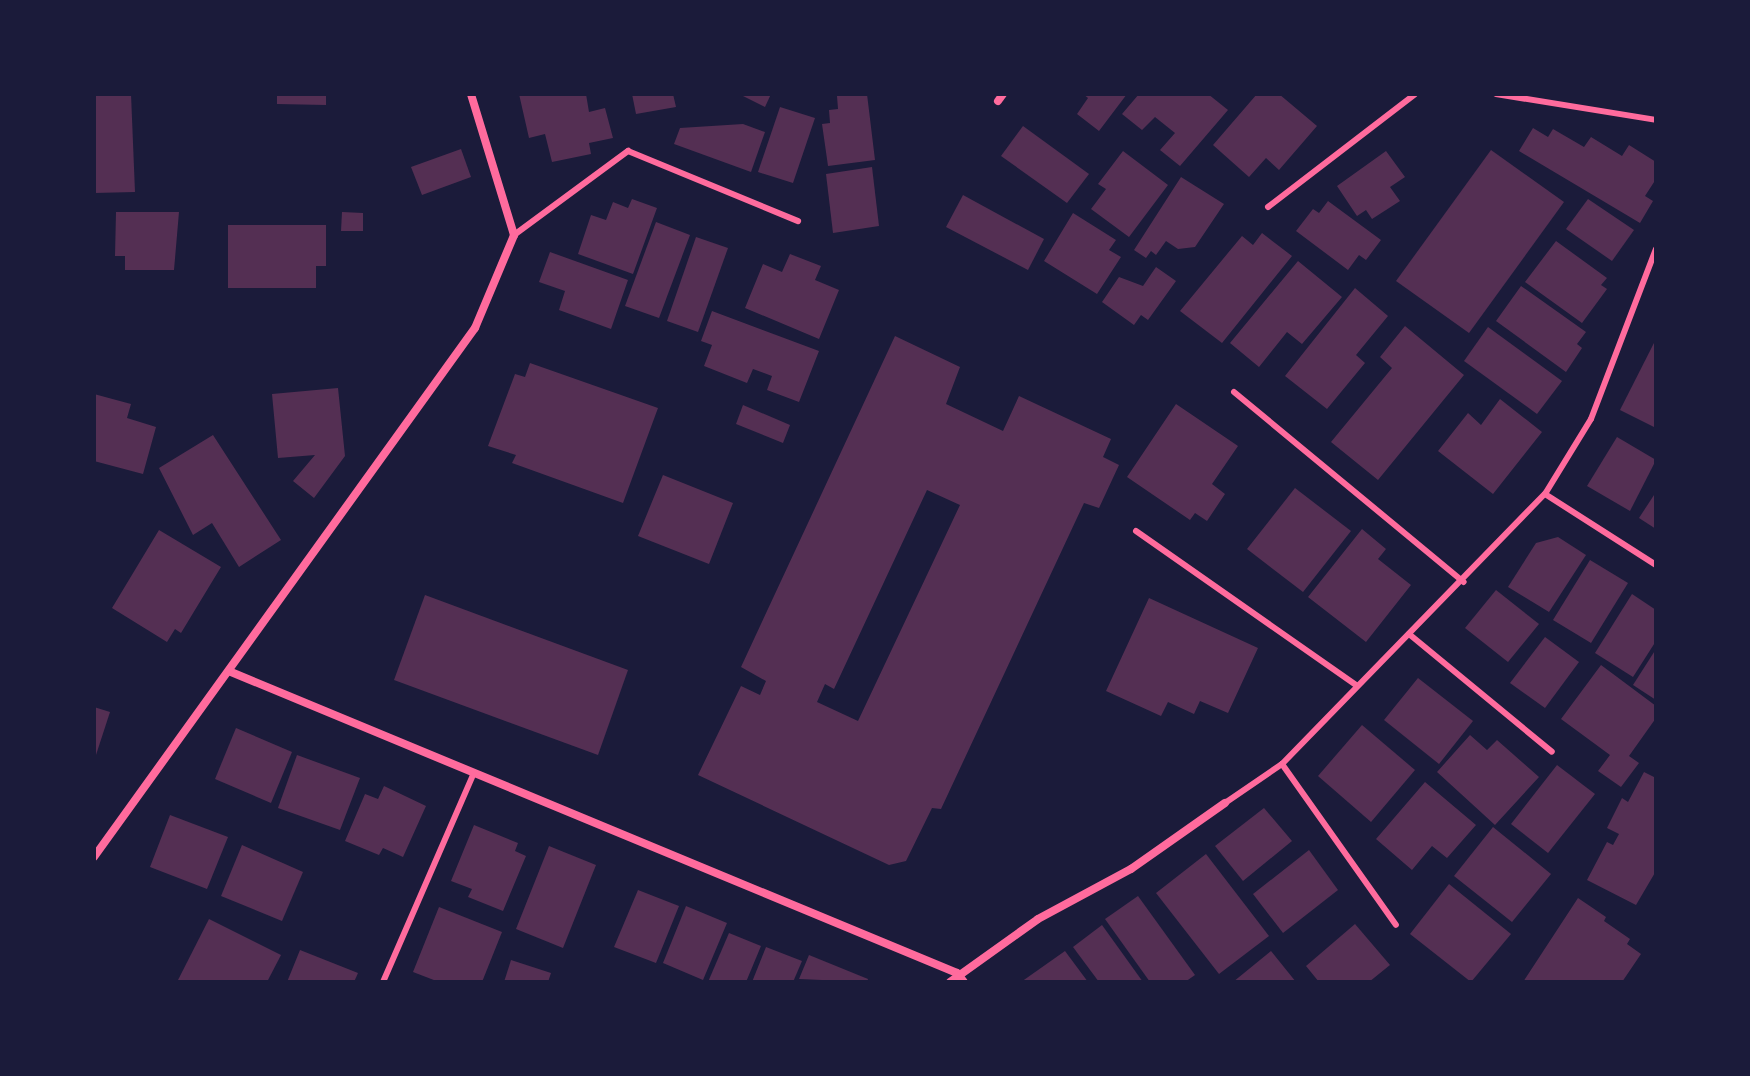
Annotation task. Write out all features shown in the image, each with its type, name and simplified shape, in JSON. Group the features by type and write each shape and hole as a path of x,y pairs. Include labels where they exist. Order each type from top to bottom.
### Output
{"street":[{"path":"94,857 231,672 475,328 514,235 471,94"},
{"path":"231,672 957,973 964,982"},
{"path":"950,982 957,973 1038,919 1131,869 1225,803"}],"lane":[{"path":"1268,207 1415,94"},
{"path":"1496,94 1656,120"},
{"path":"514,235 628,151 798,221"},
{"path":"1225,803 1282,764 1356,685 1464,582 1545,494 1591,419 1656,249"},
{"path":"1234,392 1464,582"},
{"path":"1545,494 1656,565"},
{"path":"1136,531 1356,685"},
{"path":"1409,634 1552,752"},
{"path":"1282,764 1396,925"},
{"path":"383,982 474,773"}],"building":[{"path":"94,94 131,94 135,192 94,193"},
{"path":"277,94 326,94 326,105 277,104"},
{"path":"519,94 586,94 589,112 605,108 613,138 589,143 591,154 552,162 545,134 529,138"},
{"path":"632,94 673,94 676,107 636,114"},
{"path":"739,94 771,94 765,107"},
{"path":"867,94 875,160 828,166 822,124 830,123 829,110 838,109 837,96"},
{"path":"1083,94 1127,94 1099,131 1077,114 1088,98"},
{"path":"1139,94 1208,94 1228,110 1180,166 1160,150 1175,133 1155,117 1142,130 1122,114"},
{"path":"1257,94 1279,94 1317,126 1279,170 1266,158 1249,177 1213,145"},
{"path":"780,107 815,118 793,183 758,172"},
{"path":"743,124 765,132 751,172 674,144 680,128"},
{"path":"1023,126 1089,174 1067,203 1001,156"},
{"path":"1533,128 1548,137 1553,129 1584,147 1591,137 1622,156 1629,145 1656,162 1656,179 1645,196 1653,201 1640,223 1519,151"},
{"path":"461,149 471,177 422,195 411,167"},
{"path":"1491,150 1564,202 1469,333 1396,281"},
{"path":"1123,151 1168,185 1129,237 1091,209 1106,189 1098,184"},
{"path":"1386,151 1405,177 1390,187 1400,201 1372,219 1366,210 1357,216 1337,186"},
{"path":"872,167 879,226 833,233 826,174"},
{"path":"1181,177 1224,204 1195,247 1178,249 1166,241 1156,255 1151,251 1146,258 1134,250"},
{"path":"963,195 1044,239 1028,270 946,227"},
{"path":"632,199 657,208 633,274 578,254 591,215 606,220 613,202 628,208"},
{"path":"1588,199 1634,230 1612,261 1566,229"},
{"path":"1328,201 1381,240 1366,260 1359,255 1348,270 1296,231 1313,209 1319,213"},
{"path":"116,212 179,212 174,270 125,270 125,256 115,256"},
{"path":"342,212 363,213 363,231 341,231"},
{"path":"1073,213 1116,240 1109,250 1121,257 1097,294 1044,261"},
{"path":"656,222 690,235 659,318 625,306"},
{"path":"228,225 326,225 326,266 316,266 316,288 228,288"},
{"path":"1262,233 1292,256 1222,343 1180,311 1242,236 1253,245"},
{"path":"696,237 728,248 698,332 667,321"},
{"path":"1556,241 1607,278 1601,285 1607,289 1582,323 1525,282"},
{"path":"550,252 628,280 611,329 559,310 565,291 539,282"},
{"path":"790,254 821,266 815,280 839,290 819,339 745,308 763,264 782,272"},
{"path":"1298,261 1342,297 1302,344 1287,332 1259,367 1230,343"},
{"path":"1156,267 1176,281 1148,320 1141,315 1134,325 1102,302 1119,277 1143,286"},
{"path":"1521,286 1586,332 1577,344 1582,348 1566,372 1496,321"},
{"path":"1355,288 1388,316 1356,355 1365,363 1327,409 1285,376"},
{"path":"712,311 819,351 799,402 767,390 772,376 753,369 747,383 704,366 712,345 701,341"},
{"path":"1405,326 1464,375 1378,480 1331,442 1392,368 1380,357"},
{"path":"1488,327 1562,381 1537,414 1464,361"},
{"path":"895,336 960,367 946,404 1003,431 1019,396 1111,439 1103,457 1119,465 1099,508 1084,503 941,809 932,808 906,861 889,865 698,775 741,686 760,695 766,681 741,667","holes":["927,490 960,505 858,721 817,702 825,684 834,689"]},
{"path":"1656,339 1656,428 1620,410"},
{"path":"530,363 658,408 623,503 512,463 516,455 488,446 515,374 525,377"},
{"path":"338,388 345,456 314,498 293,481 315,455 278,458 272,394"},
{"path":"94,394 131,404 127,418 156,427 143,474 94,461"},
{"path":"1500,399 1542,432 1493,494 1438,451 1468,413 1481,425"},
{"path":"1176,404 1238,446 1212,484 1225,494 1207,521 1195,513 1190,520 1127,477"},
{"path":"743,405 790,425 783,443 736,424"},
{"path":"213,435 281,540 239,567 212,523 193,535 159,468"},
{"path":"1617,437 1656,460 1630,511 1587,486"},
{"path":"663,475 733,503 709,564 638,536"},
{"path":"1295,488 1351,531 1303,592 1247,549"},
{"path":"1656,492 1656,529 1639,518"},
{"path":"1362,529 1386,549 1378,559 1411,585 1366,642 1308,597"},
{"path":"159,530 221,567 181,633 175,629 167,642 112,608"},
{"path":"1558,537 1586,555 1549,612 1508,587 1536,543"},
{"path":"1590,560 1628,583 1591,643 1553,620"},
{"path":"1496,590 1539,624 1508,662 1465,628"},
{"path":"1632,594 1656,610 1656,641 1633,677 1595,653"},
{"path":"425,595 628,670 598,755 394,680"},
{"path":"1149,598 1258,648 1228,713 1200,701 1194,714 1168,702 1161,716 1106,691"},
{"path":"1545,637 1579,662 1545,708 1510,683"},
{"path":"1656,649 1656,700 1633,685"},
{"path":"1601,665 1656,706 1656,718 1629,756 1639,763 1621,787 1598,771 1610,755 1561,719"},
{"path":"1418,678 1473,721 1439,764 1384,720"},
{"path":"94,707 110,712 95,758 94,758"},
{"path":"1362,725 1415,770 1371,822 1318,776"},
{"path":"236,728 292,752 271,803 215,779"},
{"path":"1470,735 1487,750 1497,740 1539,777 1495,825 1437,772"},
{"path":"297,755 360,778 340,830 278,808"},
{"path":"1557,765 1595,794 1548,853 1511,824"},
{"path":"1644,772 1656,778 1656,871 1636,905 1587,880 1607,842 1613,845 1619,834 1607,828 1622,798 1628,802"},
{"path":"1425,782 1476,825 1447,858 1432,846 1412,870 1376,839"},
{"path":"384,786 426,806 403,857 383,848 379,855 345,841 365,794 378,799"},
{"path":"1264,808 1292,841 1243,881 1215,846"},
{"path":"170,815 228,837 207,889 150,867"},
{"path":"474,825 518,843 515,851 526,856 503,911 468,897 472,889 451,881"},
{"path":"1493,827 1551,874 1512,922 1454,876"},
{"path":"242,845 303,872 282,921 221,896"},
{"path":"549,846 596,865 563,948 516,929"},
{"path":"1309,850 1338,890 1283,933 1253,894"},
{"path":"1206,854 1269,936 1219,974 1156,893"},
{"path":"1449,884 1511,934 1471,982 1410,934"},
{"path":"638,890 679,906 656,963 614,947"},
{"path":"1138,896 1195,975 1185,982 1150,982 1105,919"},
{"path":"1578,898 1606,917 1604,921 1630,939 1627,944 1641,954 1622,982 1523,982"},
{"path":"686,906 727,923 703,980 663,963"},
{"path":"439,907 502,932 482,982 439,982 413,972"},
{"path":"209,919 281,955 267,982 177,982"},
{"path":"1355,924 1390,965 1369,982 1319,982 1306,966"},
{"path":"1102,925 1143,982 1099,982 1073,947"},
{"path":"729,933 761,946 746,982 708,982"},
{"path":"766,947 802,961 793,982 752,982"},
{"path":"300,950 358,973 354,982 287,982"},
{"path":"1065,951 1088,982 1021,982"},
{"path":"1271,951 1296,982 1233,982"},
{"path":"809,955 868,979 867,982 799,979"},
{"path":"511,960 551,973 548,982 504,982"}]}
